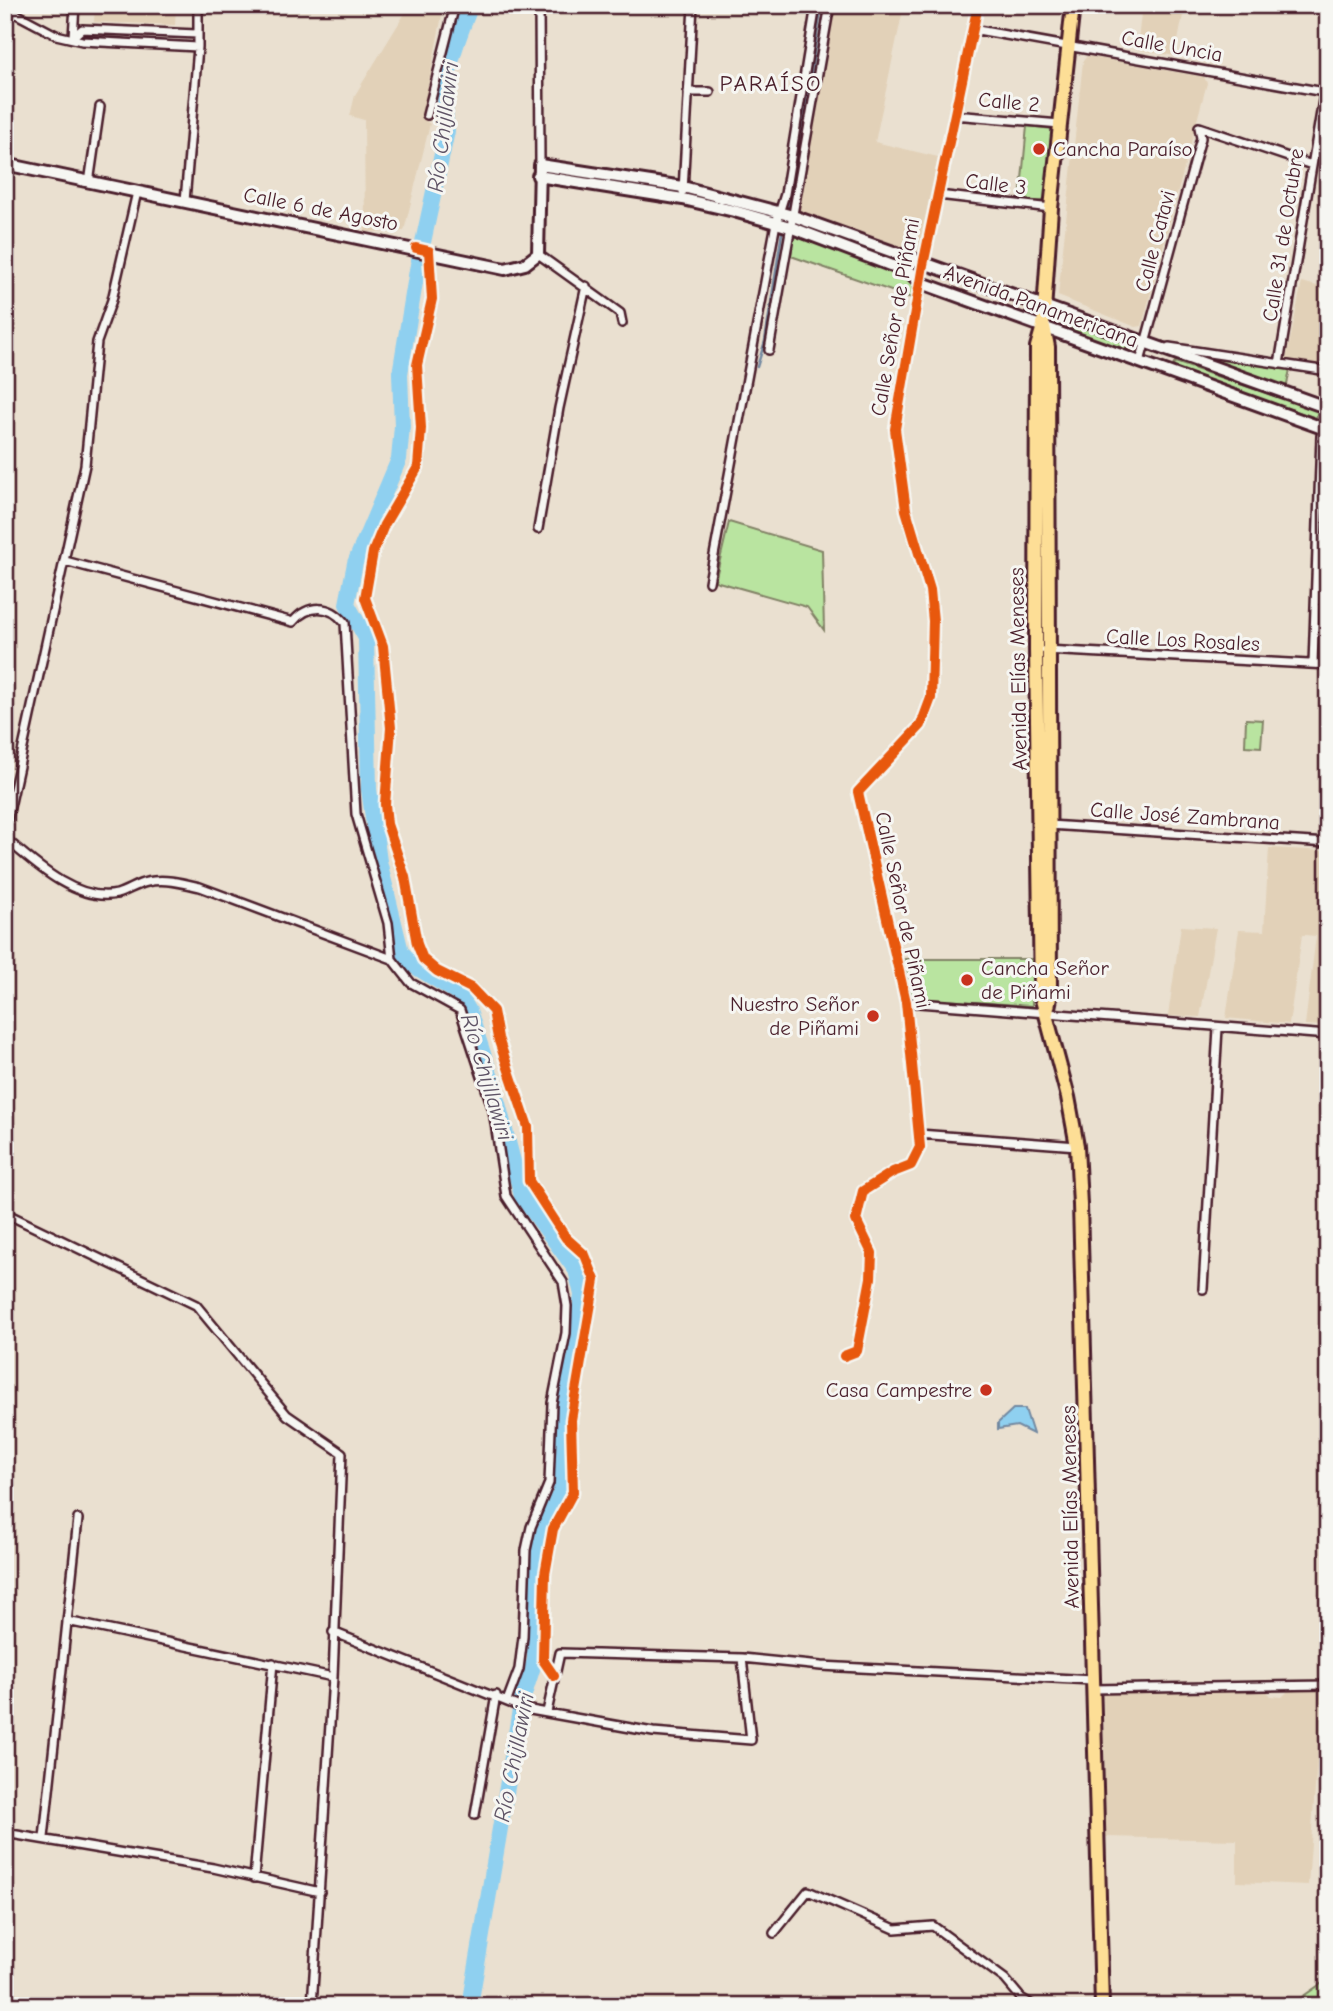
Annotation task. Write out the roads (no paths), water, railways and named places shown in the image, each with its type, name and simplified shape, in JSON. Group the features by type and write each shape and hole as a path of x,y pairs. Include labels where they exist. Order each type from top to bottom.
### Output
{"main road":[{"name":"Avenida Elías Meneses","path":"1073,5 1051,208 1043,326 1048,347 1042,650 1043,824 1051,998 1046,1012 1077,1146 1089,1440 1102,2006"},
{"name":"Calle 6 de Agosto","path":"5,164 505,269 525,264 538,254"},
{"name":"Avenida Panamericana","path":"539,170 683,193 785,220 922,265 1328,408"},
{"path":"538,254 539,170"},
{"name":"Avenida Panamericana","path":"785,220 911,272 919,282 1326,429"}],"street":[{"path":"73,37 75,5"},
{"path":"185,201 198,47 198,5"},
{"path":"427,115 455,5"},
{"path":"539,5 539,170"},
{"path":"683,193 693,5"},
{"path":"769,350 816,5"},
{"path":"709,582 830,5"},
{"name":"Calle Señor de Piñami","path":"844,1356 857,1351 871,1278 872,1253 856,1220 863,1191 893,1171 911,1165 920,1147 906,1002 858,792 921,725 930,698 933,621 930,590 906,510 895,429 922,265 978,5"},
{"path":"5,8 56,35 82,41 198,47"},
{"path":"73,37 82,29 197,34"},
{"name":"Calle Uncia","path":"972,29 1324,92"},
{"name":"Calle 31 de Octubre","path":"1279,364 1328,70"},
{"path":"688,92 710,92"},
{"path":"89,183 100,107"},
{"name":"Calle 2","path":"954,115 1060,124"},
{"name":"Calle Catavi","path":"1140,362 1201,138 1199,127 1312,165"},
{"path":"5,830 85,465 97,342 112,300 136,192"},
{"name":"Calle 3","path":"938,195 1051,208"},
{"path":"423,250 432,299 417,365 421,392 418,467 377,543 365,598 383,646 391,728 385,804 387,824 405,877 417,944 423,959 438,971 471,988 493,1011 498,1038 528,1128 529,1181 566,1238 584,1255 595,1280 571,1420 573,1492 553,1529 545,1574 543,1660 554,1676"},
{"path":"538,254 620,313 622,323"},
{"path":"538,529 559,408 586,286"},
{"path":"1145,344 1328,371"},
{"path":"1313,664 1318,513 1328,415"},
{"path":"1318,513 1328,513"},
{"path":"65,561 293,622 311,609 324,608 338,613 345,623 354,723 356,814 388,923 392,959"},
{"name":"Calle Los Rosales","path":"1042,650 1328,665"},
{"name":"Calle José Zambrana","path":"1043,824 1328,843"},
{"path":"5,838 52,878 88,891 115,895 148,882 174,881 200,887 392,959 411,983 460,1010 493,1110 506,1196 563,1282 567,1306 566,1333 552,1403 549,1483 531,1527 526,1550 523,1637 519,1669 510,1702"},
{"path":"906,1002 1328,1035"},
{"path":"1203,1289 1218,1028"},
{"path":"919,1134 1077,1146"},
{"path":"5,1213 197,1305 286,1415 342,1453 333,1677 312,2006"},
{"path":"44,1838 78,1519"},
{"path":"67,1621 333,1677"},
{"path":"333,1632 496,1695 525,1709 653,1732 751,1740 742,1658"},
{"path":"547,1712 560,1653 742,1658 821,1666 1093,1684 1328,1685"},
{"path":"254,1878 273,1663"},
{"path":"475,1815 496,1695"},
{"path":"5,1833 213,1867 320,1892"},
{"path":"774,1933 808,1891 895,1929 933,1926 1005,1979 1021,1998 1034,2006"}],"water":[{"path":"1013,1409 1025,1409 1033,1434 1017,1426 998,1429 998,1423"}],"waterway":[{"name":"Río Chijllawiri","path":"470,2006 521,1704 535,1660 537,1543 561,1491 560,1401 575,1349 582,1295 576,1270 522,1196 493,1084 469,1011 458,993 416,967 401,952 379,861 369,789 366,638 347,604 355,563 399,459 402,426 400,374 417,270 447,131 445,98 450,66 471,5"},
{"path":"788,208 822,5"},
{"path":"757,367 765,341 782,233"}],"place":[{"name":"Cancha Paraíso","path":"1039,149"},
{"name":"Cancha Señor de Piñami","path":"967,980"},
{"name":"Nuestro Señor de Piñami","path":"873,1016"},
{"name":"Casa Campestre","path":"986,1390"}],"district":[{"name":"PARAÍSO","path":"771,83"}]}
